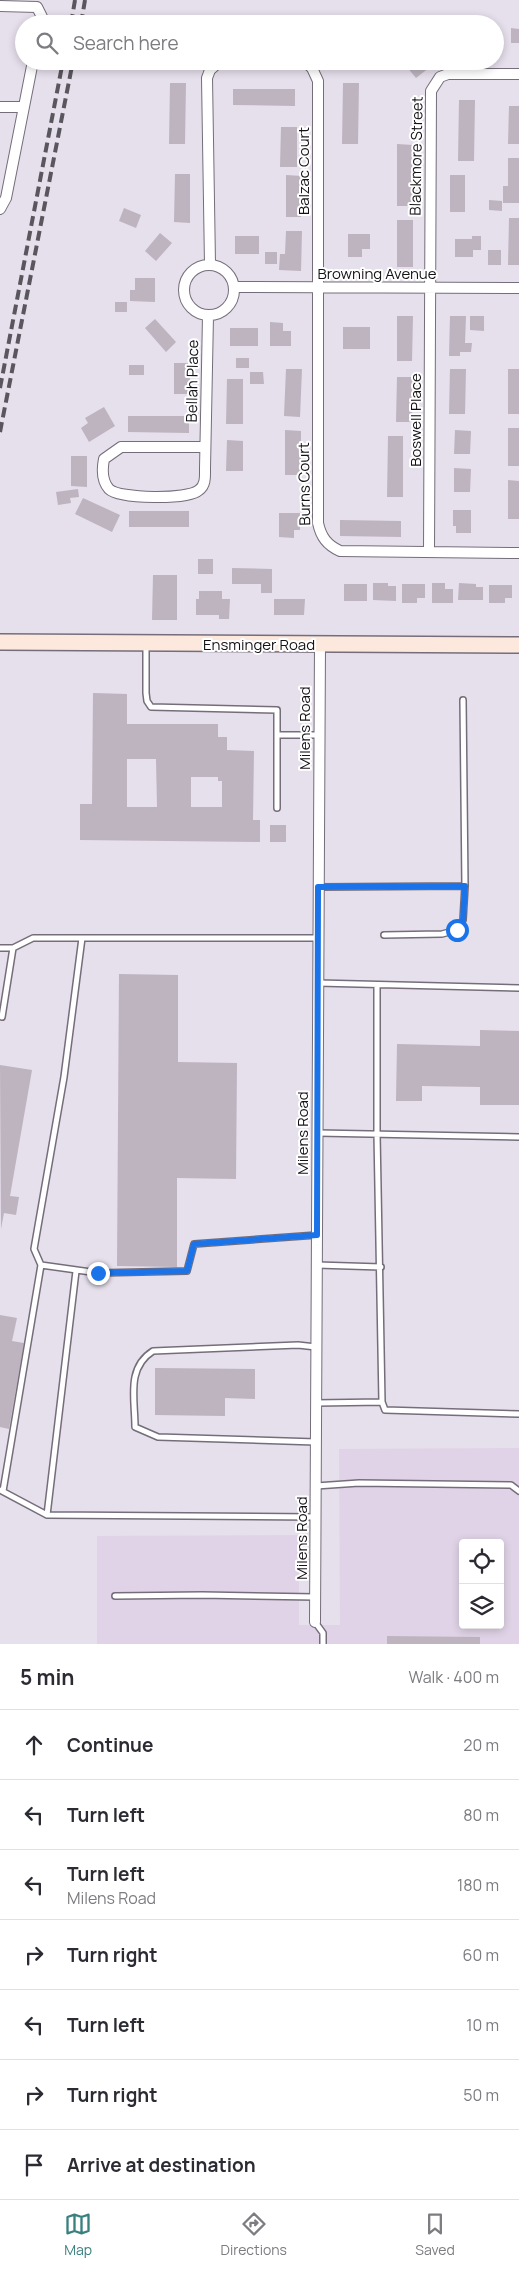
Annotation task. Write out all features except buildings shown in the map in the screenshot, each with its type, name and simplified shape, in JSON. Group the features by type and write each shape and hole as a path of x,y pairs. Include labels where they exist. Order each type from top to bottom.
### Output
{"street":[{"path":"0,6 37,7 41,15"},
{"path":"0,209 6,198 32,70"},
{"path":"210,70 207,78 210,264"},
{"name":"Balzac Court","path":"313,70 318,80 318,287"},
{"name":"Blackmore Street","path":"430,288 431,91 440,77 448,74 519,74"},
{"path":"0,107 24,107"},
{"path":"210,264 226,271 234,287 232,301 222,312 208,316 190,308 183,289 191,271 210,264"},
{"name":"Browning Avenue","path":"234,287 519,288"},
{"name":"Burns Court","path":"318,287 318,523 320,533 331,547 340,551 519,553"},
{"name":"Boswell Place","path":"429,552 430,288"},
{"name":"Bellah Place","path":"205,447 121,447 104,459 104,480 109,489 119,495 181,497 198,491 204,484 205,447 208,316"},
{"name":"Ensminger Road","path":"0,642 519,645"},
{"name":"Milens Road","path":"316,1622 320,644"}],"lane":[{"path":"146,643 146,693 151,707 277,710 277,808"},
{"path":"384,935 442,934 457,930 463,920 465,886 463,700"},
{"path":"277,735 319,735"},
{"path":"318,887 465,886"},
{"path":"0,948 13,948 33,938 318,938"},
{"path":"82,938 64,1077 34,1249 41,1265 2,1490 47,1515 316,1517"},
{"path":"2,1016 13,948"},
{"path":"318,983 519,988"},
{"path":"377,985 377,1134 381,1267 382,1402 385,1410 519,1414"},
{"path":"317,1133 519,1137"},
{"path":"41,1265 98,1273 187,1271 194,1244 317,1235"},
{"path":"317,1265 381,1267"},
{"path":"47,1515 76,1271"},
{"path":"316,1442 158,1437 136,1427 134,1375 141,1358 153,1351 298,1345 317,1347"},
{"path":"316,1403 382,1402"},
{"path":"316,1486 359,1483 511,1484 519,1491"},
{"path":"115,1596 316,1597"},
{"path":"316,1622 324,1633 323,1644"}],"shaded area":[{"path":"519,1448 519,1644 97,1644 97,1536 299,1535 299,1625 340,1625 339,1449"}],"railway":[{"path":"72,15 75,0"},
{"path":"82,15 85,0"},
{"path":"0,388 61,70"},
{"path":"0,432 71,70"}],"route":[{"path":"98,1273 187,1271 194,1244 317,1235 318,887 465,886 463,920 457,930"}]}
